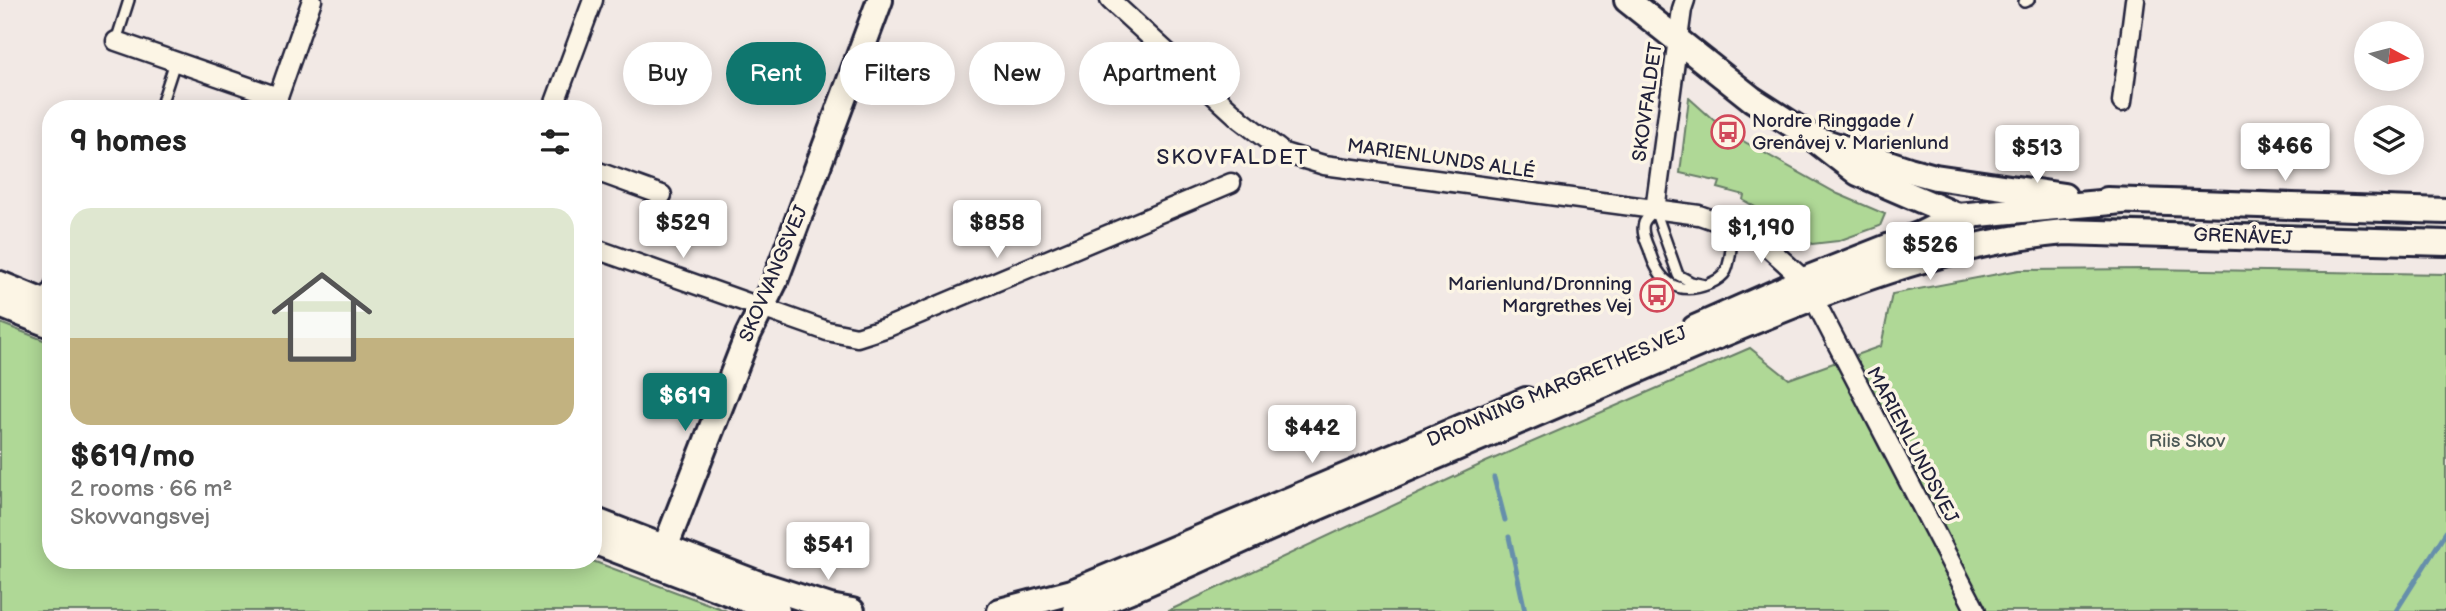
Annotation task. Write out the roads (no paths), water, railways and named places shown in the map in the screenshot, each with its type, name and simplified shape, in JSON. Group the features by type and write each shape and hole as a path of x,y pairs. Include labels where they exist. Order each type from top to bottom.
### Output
{"street":[{"path":"277,100 312,0"},
{"path":"556,100 593,0"},
{"name":"SKOVVANGSVEJ","path":"665,548 748,335 775,281 880,0"},
{"name":"MARIENLUNDS ALLÉ","path":"1110,0 1241,120 1284,153 1324,164 1699,215 1734,227 1760,240 1808,289"},
{"path":"1627,0 1752,99 1813,138 1858,173 1957,216 2012,232 2039,234"},
{"name":"SKOVFALDET","path":"1655,210 1677,40 1685,0"},
{"path":"2122,102 2135,0"},
{"path":"116,41 269,100"},
{"path":"1813,138 1936,177 2065,196 2122,201"},
{"path":"602,173 662,195"},
{"path":"602,251 761,308 842,335 857,337 873,333 1231,183"},
{"path":"1918,201 1927,212 1927,223 1921,234"},
{"name":"GRENÅVEJ","path":"2122,201 2446,211"},
{"name":"DRONNING MARGRETHES VEJ","path":"1076,611 1808,289 1957,216 2122,201"},
{"name":"GRENÅVEJ","path":"2039,234 2090,233 2446,243"},
{"name":"DRONNING MARGRETHES VEJ","path":"1000,611 1072,592 1658,344 1808,289 1957,251 2039,234"},
{"path":"0,284 42,300"},
{"name":"MARIENLUNDSVEJ","path":"1808,289 1927,509 1976,611"},
{"path":"0,304 42,303"},
{"path":"602,524 794,596 852,611"},
{"path":"602,544 777,611"}],"lane":[{"path":"116,41 129,0"},
{"path":"163,100 175,62"},
{"path":"1655,210 1644,223 1644,233 1654,269 1674,287 1694,288 1717,281 1725,273 1729,261 1734,227"},
{"path":"1655,210 1678,275 1705,285"}],"waterway":[{"path":"1494,478 1505,520"},
{"path":"2396,611 2446,532"},
{"path":"1509,537 1525,611"}],"place":[{"name":"Nordre Ringgade / Grenåvej v. Marienlund","path":"1728,132"},
{"name":"Marienlund/Dronning Margrethes Vej","path":"1657,295"}],"district":[{"name":"SKOVFALDET","path":"1233,157"}],"park label":[{"name":"Riis Skov","path":"2187,441"}]}
